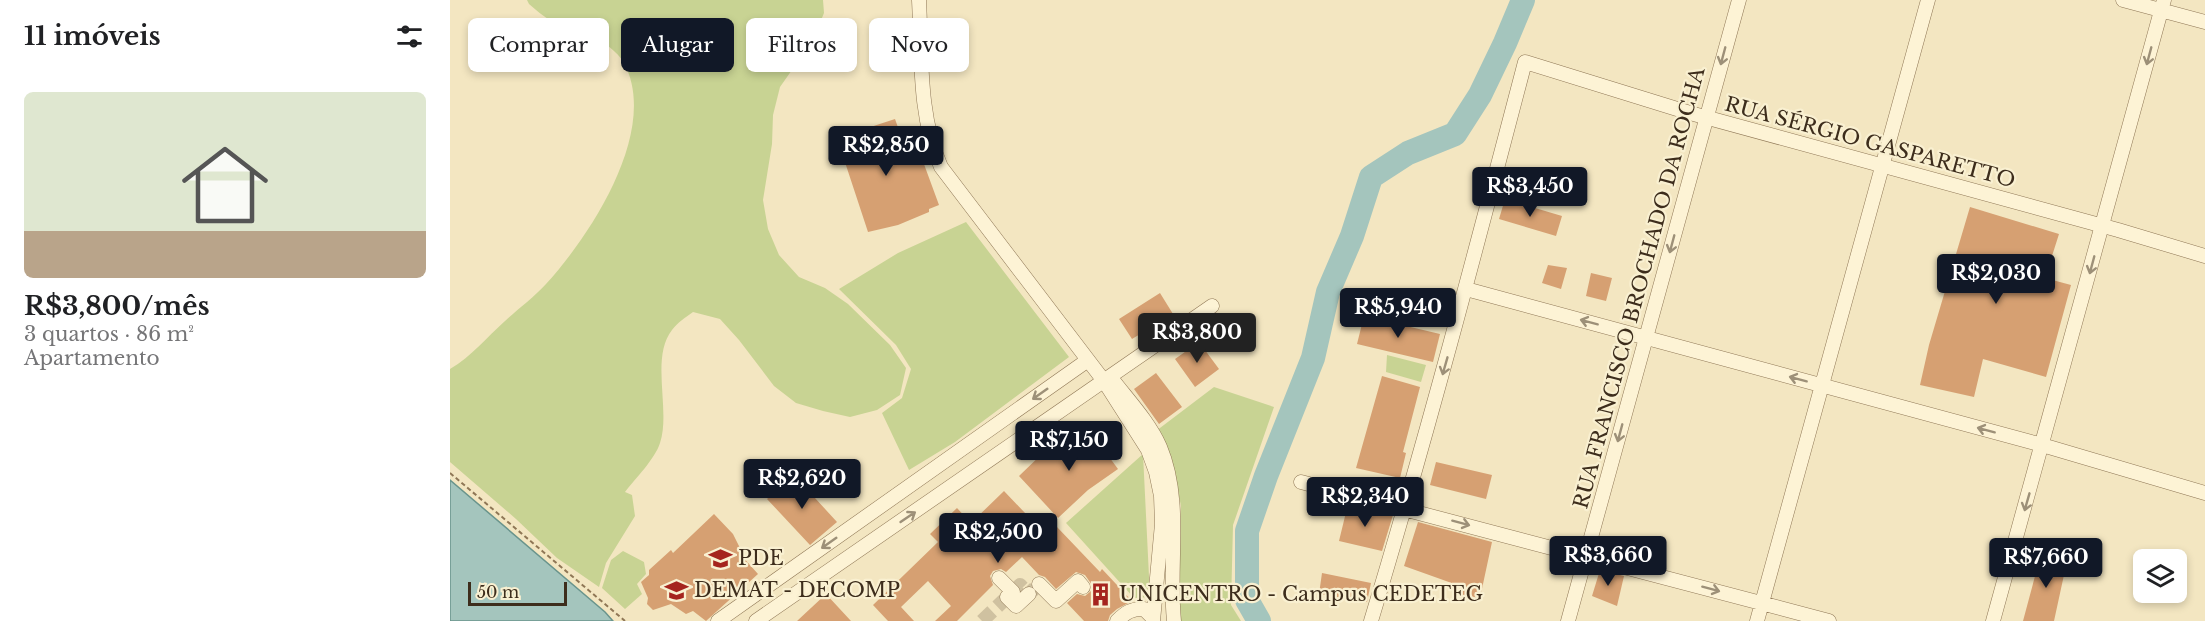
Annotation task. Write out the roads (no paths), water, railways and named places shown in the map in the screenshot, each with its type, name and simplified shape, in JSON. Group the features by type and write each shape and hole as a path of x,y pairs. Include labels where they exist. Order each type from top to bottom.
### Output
{"street":[{"path":"919,0 926,113 933,149 941,167 1088,360 1152,432 1164,458 1172,503 1174,621"},
{"name":"RUA FRANCISCO BROCHADO DA ROCHA","path":"1568,621 1739,0"},
{"path":"1757,621 1928,0"},
{"path":"2123,0 2163,5 2205,22"},
{"path":"1993,621 2163,5"},
{"name":"RUA SÉRGIO GASPARETTO","path":"1466,289 1525,62 1706,117 2205,256"},
{"path":"1371,621 1405,509 1466,289 2042,446 2205,493"},
{"path":"756,621 1212,306"},
{"path":"718,621 1088,360"},
{"path":"1107,379 1148,450 1161,496 1162,524 1153,619"},
{"path":"1301,482 1829,621"},
{"path":"999,578 1016,606 1029,594"},
{"path":"1039,584 1056,601 1078,581 1083,587"},
{"path":"1117,621 1123,614 1137,609 1144,609 1153,619"}],"water":[{"path":"450,480 605,612 613,621 450,621"}],"waterway":[{"path":"1259,621 1247,600 1247,531 1266,476 1313,358 1328,292 1352,236 1371,177 1408,153 1455,134 1480,95 1523,0"}],"tunnel":[{"path":"982,621 1020,585 1029,594 1035,588"}],"place":[{"name":"PDE","path":"720,558"},
{"name":"DEMAT - DECOMP","path":"676,590"},
{"name":"UNICENTRO - Campus CEDETEG","path":"1101,594"}]}
